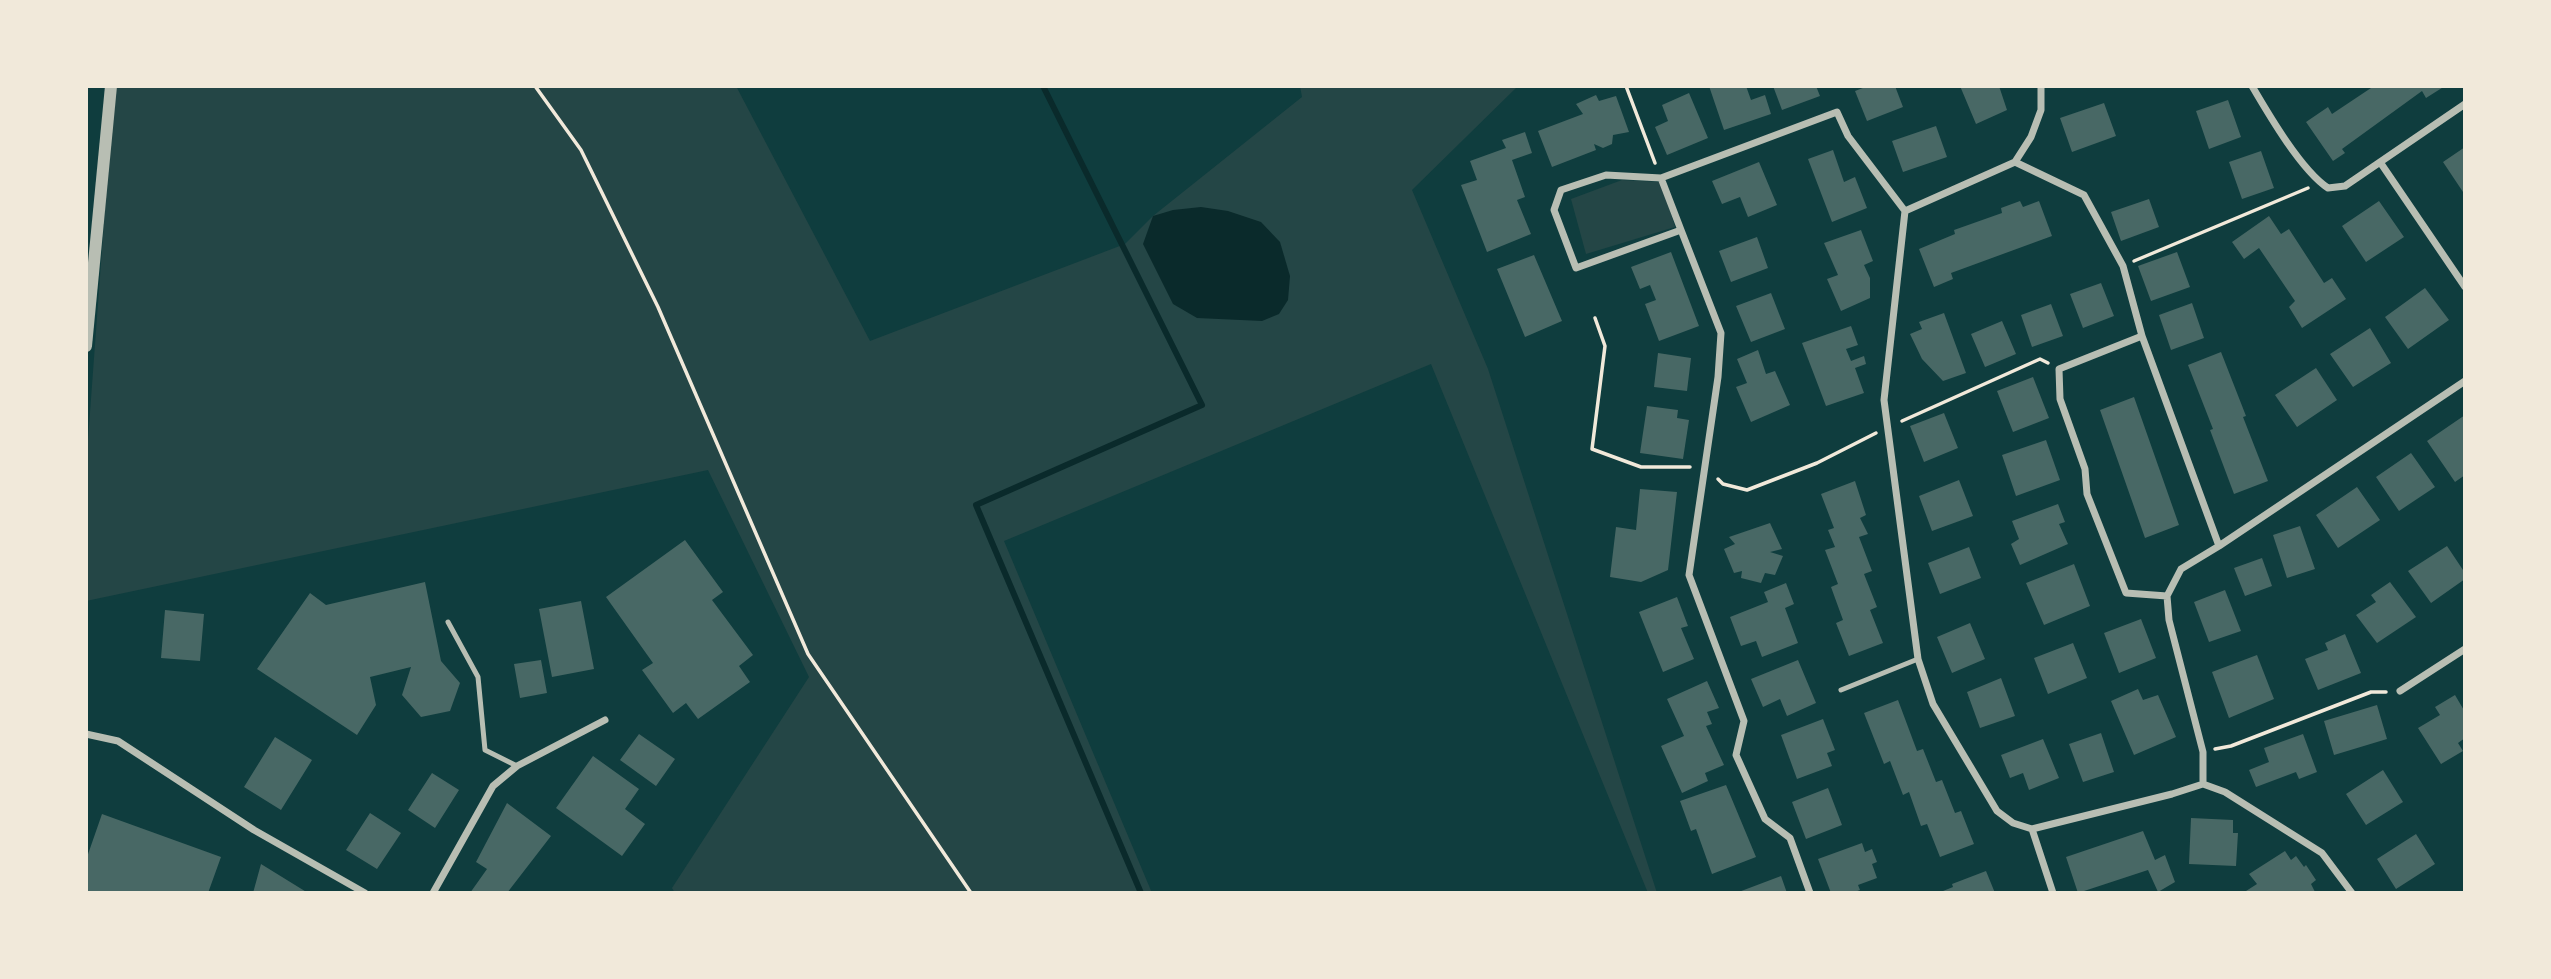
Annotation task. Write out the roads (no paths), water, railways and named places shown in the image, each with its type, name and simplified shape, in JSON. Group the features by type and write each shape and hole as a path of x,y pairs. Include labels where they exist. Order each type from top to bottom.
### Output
{"street":[{"path":"86,346 111,86"},
{"path":"1905,211 2015,162 2031,137 2041,110 2041,86"},
{"path":"2252,86 2265,109 2320,183 2328,188 2345,186 2465,104"},
{"path":"1681,230 1576,268 1554,209 1561,190 1606,175 1661,178 1837,112 1848,136 1905,211 1884,400 1919,659 1933,704 1997,811 2013,823 2032,829 2203,784 2225,792 2322,853 2352,893"},
{"path":"2015,162 2084,195 2123,266 2142,336 2219,546"},
{"path":"2380,162 2465,287"},
{"path":"1661,178 1721,333 1718,377 1689,575 1744,721 1736,755 1765,819 1790,838 1810,893"},
{"path":"2142,336 2059,369 2060,399 2085,469 2087,494 2126,593 2168,596"},
{"path":"2203,784 2203,751 2169,620 2168,596 2181,569 2465,381"},
{"path":"2400,691 2465,649"},
{"path":"433,893 493,786 517,766 605,720"},
{"path":"86,734 118,741 254,830 365,893"},
{"path":"2032,829 2053,893"}],"lane":[{"path":"448,621 478,677 485,750 517,766"},
{"path":"1841,690 1919,659"}],"waterway":[{"path":"1043,86 1202,405 976,505 1141,893"}]}
